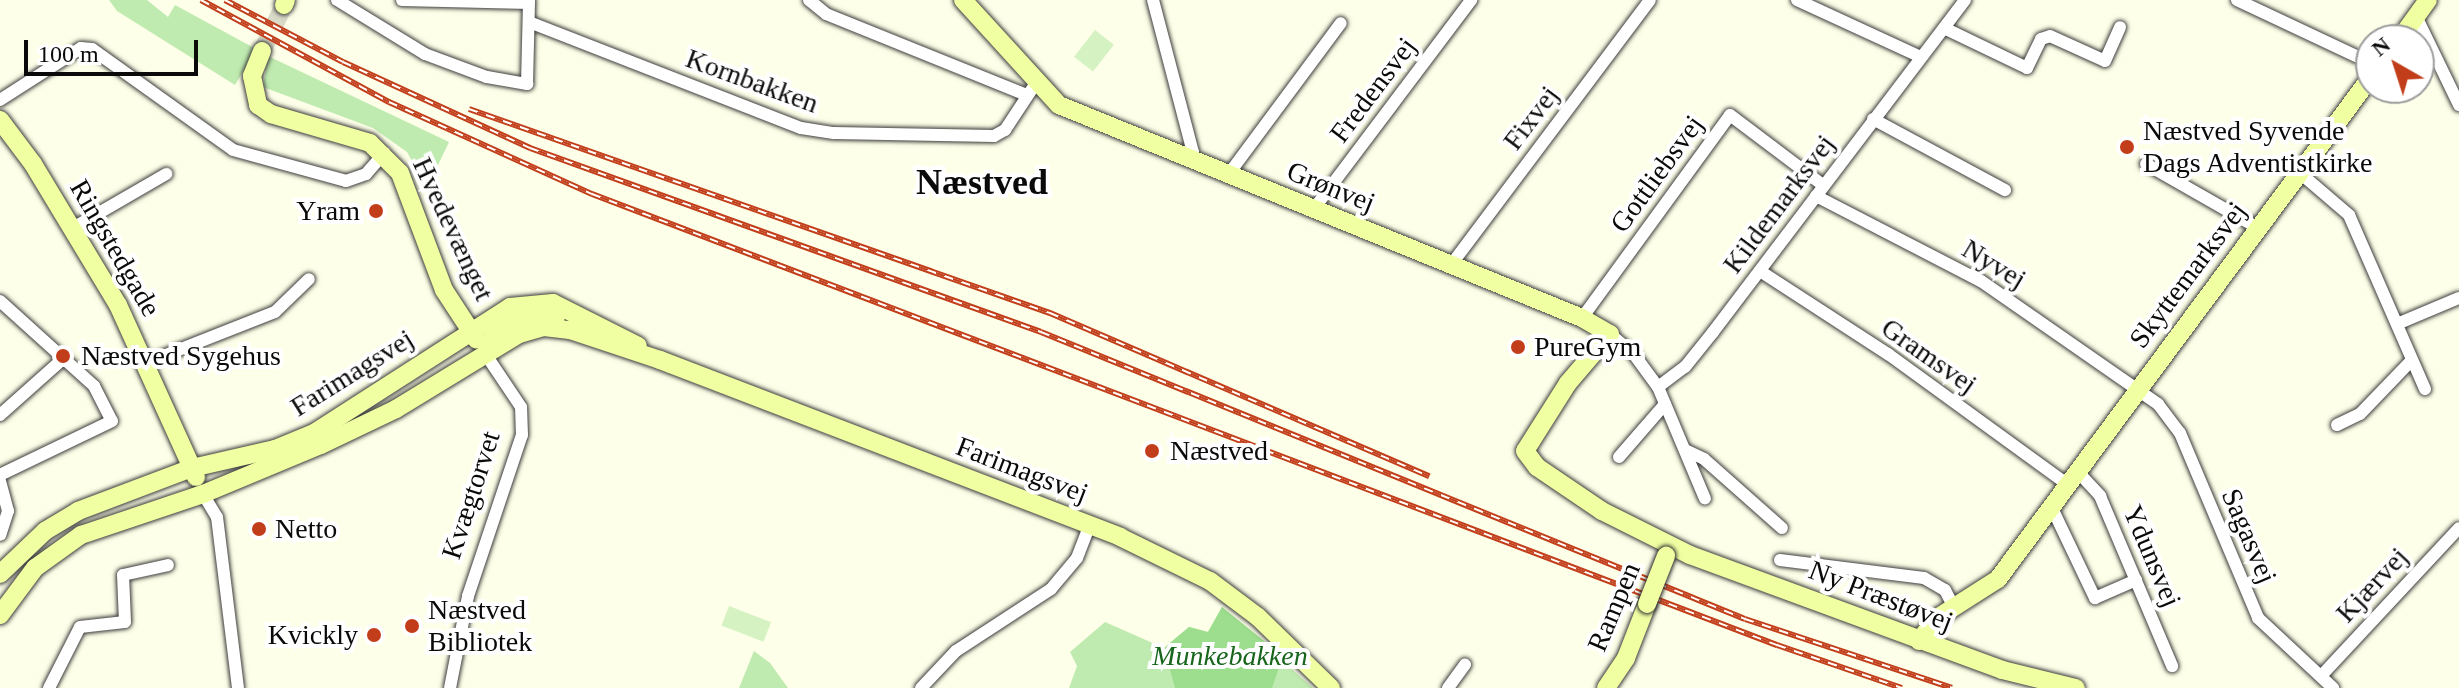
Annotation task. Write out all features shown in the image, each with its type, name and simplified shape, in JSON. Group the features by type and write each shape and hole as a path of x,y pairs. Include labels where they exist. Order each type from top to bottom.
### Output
{"street":[{"path":"338,0 425,54 487,77 527,84 529,2 402,0"},
{"path":"809,0 826,14 1030,89"},
{"name":"Grønvej","path":"963,0 1030,89 1059,105 1189,160 1582,318 1610,334 1633,353 1658,387"},
{"path":"1153,0 1193,152 1189,160"},
{"name":"Fredensvej","path":"1313,210 1471,0"},
{"name":"Fixvej","path":"1451,265 1650,0"},
{"path":"1797,0 1921,57"},
{"name":"Kildemarksvej","path":"1658,387 1685,367 1965,0"},
{"path":"2237,0 2355,55"},
{"path":"2410,24 2428,0"},
{"path":"2416,16 2459,105"},
{"name":"Kornbakken","path":"529,22 801,128 834,133 994,136 1005,130 1030,89"},
{"path":"1228,175 1341,23"},
{"path":"1944,28 2027,68 2041,39 2050,36 2105,61 2120,27"},
{"path":"0,100 81,48 92,49 233,150 346,181 366,174 384,153"},
{"name":"Hvedevænget","path":"262,51 252,76 258,105 271,114 350,134 384,153 400,173 444,290 471,331"},
{"name":"Skyttemarksvej","path":"1919,641 1953,606 1998,579 2355,99"},
{"name":"Gottliebsvej","path":"1582,318 1730,115 1819,191"},
{"path":"1873,119 2005,190"},
{"name":"Ringstedgade","path":"0,120 73,228 148,362 203,494 217,517 238,688"},
{"path":"0,135 52,195"},
{"path":"2146,164 2204,192 2258,228"},
{"path":"2300,173 2349,215 2425,389"},
{"path":"73,228 166,174"},
{"name":"Nyvej","path":"1819,191 1981,281 2138,389"},
{"name":"Gramsvej","path":"1760,271 2073,478"},
{"path":"148,362 275,312 309,279"},
{"path":"2397,324 2459,298"},
{"path":"0,301 94,386 112,421 0,475"},
{"name":"Farimagsvej","path":"0,574 45,531 78,511 192,468 275,449 314,433 510,307 531,302 573,309 607,326 660,360"},
{"path":"486,355 500,330 528,317 556,316 607,326"},
{"name":"Farimagsvej","path":"0,615 35,568 59,549 104,525 203,494 396,409 519,334 544,327 570,330 660,360 1089,526 1210,581 1258,617 1331,688"},
{"path":"358,426 459,359 471,331"},
{"name":"Kvægtorvet","path":"450,688 468,596 522,435 521,407 471,331"},
{"path":"1610,334 1547,412 1525,457 1602,511 1668,551"},
{"path":"0,415 64,358"},
{"path":"2337,425 2360,414 2411,361"},
{"path":"1658,387 1705,499"},
{"name":"Sagasvej","path":"2138,389 2180,433 2258,618 2333,688"},
{"path":"1619,457 1665,404"},
{"path":"1685,450 1704,459 1782,528"},
{"name":"Ydunsvej","path":"2073,478 2100,496 2172,666"},
{"path":"0,481 8,511 0,535"},
{"path":"2052,508 2095,598 2136,580"},
{"path":"921,688 956,651 1051,589 1077,558 1089,526"},
{"name":"Kjærvej","path":"2321,676 2459,528"},
{"name":"Rampen","path":"1606,688 1626,658 1668,551"},
{"name":"Ny Præstøvej","path":"1668,551 2002,670 2076,688"},
{"path":"1780,560 1924,578 1945,590 1953,606"},
{"path":"49,688 80,627 125,622 123,575 168,565"},
{"path":"1448,688 1465,665"}],"green space":[{"path":"109,0 147,0 168,17 175,5 256,49 235,85 117,11"},
{"path":"1095,30 1114,45 1093,72 1074,57"},
{"path":"268,56 449,142 438,165 421,159 418,172 407,152 373,128 263,87"},
{"path":"729,606 771,622 763,642 721,626"},
{"name":"Munkebakken","path":"1222,607 1313,688 1069,688 1077,666 1070,652 1105,622 1164,648 1189,627 1208,632"},
{"path":"1222,607 1283,656 1272,688 1175,688 1164,648 1189,627 1208,632"},
{"path":"754,651 770,663 788,688 739,688"}],"tunnel":[{"path":"262,51 284,5"}],"railway":[{"path":"201,0 389,102 592,194 1777,645 1902,688"},
{"path":"225,0 343,62 530,148 1041,332 1745,619 1952,688"},
{"path":"469,109 1050,313 1429,476"}],"place":[{"name":"Næstved Syvende Dags Adventistkirke","path":"2127,147"},
{"name":"Yram","path":"376,211"},
{"name":"PureGym","path":"1518,347"},
{"name":"Næstved Sygehus","path":"63,356"},
{"name":"Næstved","path":"1152,451"},
{"name":"Netto","path":"259,529"},
{"name":"Næstved Bibliotek","path":"412,626"},
{"name":"Kvickly","path":"374,635"}],"district":[{"name":"Næstved","path":"982,183"}]}
